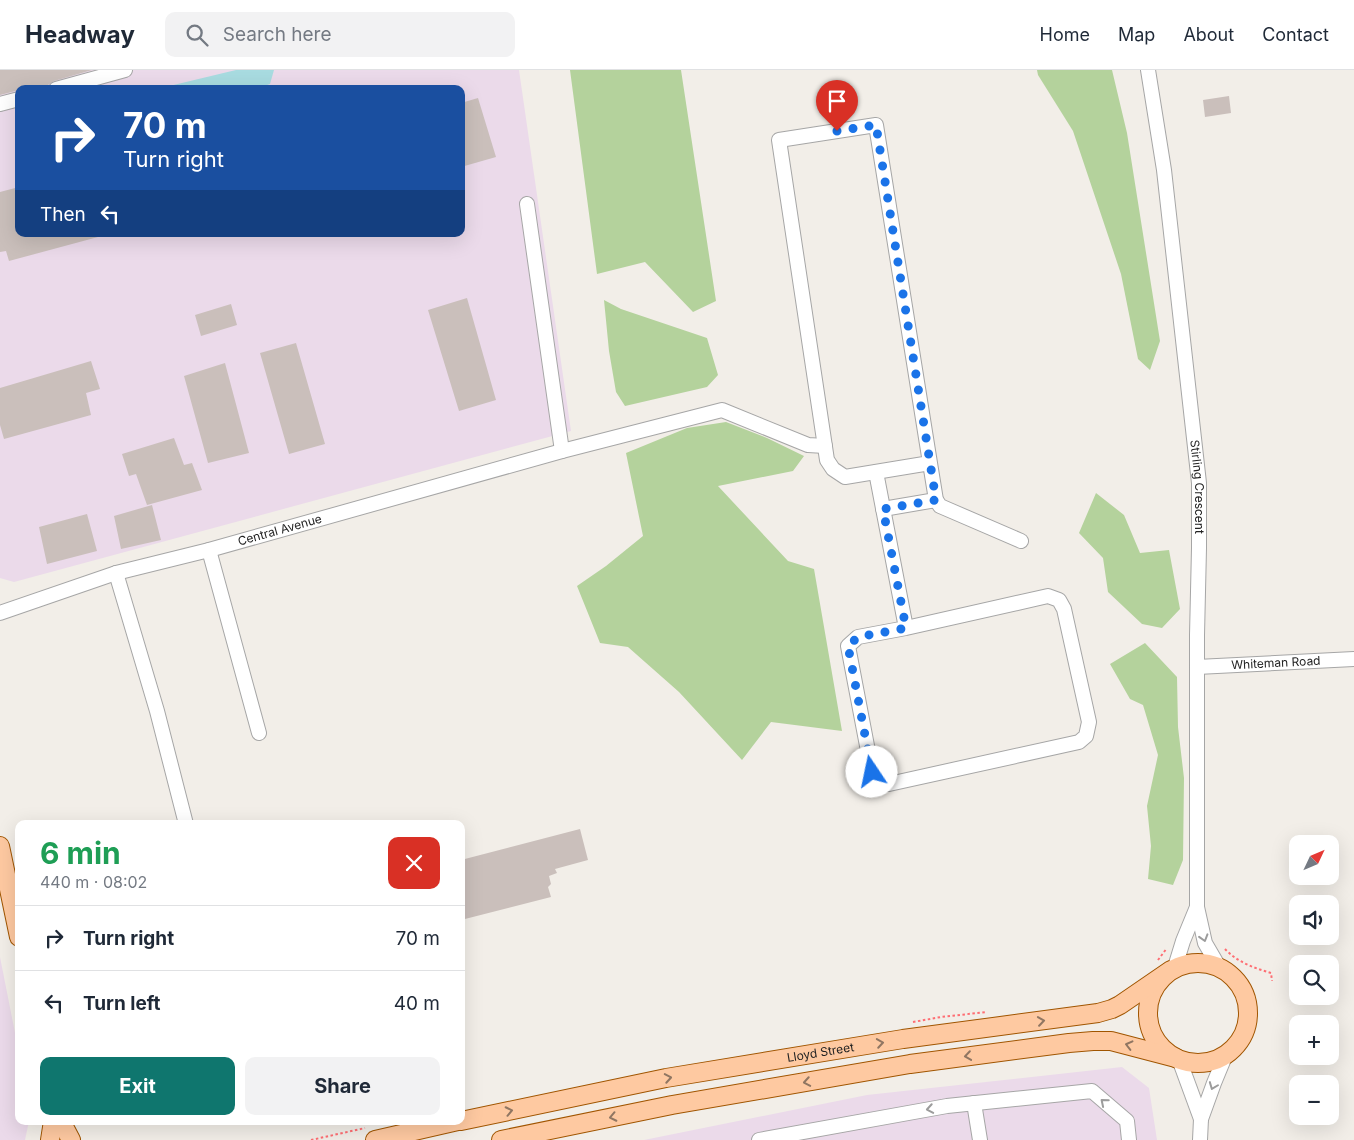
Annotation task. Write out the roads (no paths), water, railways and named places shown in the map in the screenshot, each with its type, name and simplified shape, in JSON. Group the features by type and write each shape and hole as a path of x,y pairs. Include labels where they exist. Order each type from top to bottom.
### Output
{"main road":[{"path":"0,846 15,918"},
{"path":"1186,963 1210,964 1219,967 1232,976 1241,987 1246,999 1247,1026 1241,1039 1232,1050 1215,1060 1203,1063 1177,1058 1163,1049 1154,1037 1149,1023 1148,1008 1152,993 1159,980 1173,969 1186,963"},
{"name":"Lloyd Street","path":"465,1120 666,1078 903,1039 1098,1013 1120,1005 1173,969"},
{"name":"Lloyd Street","path":"501,1140 672,1105 910,1064 1069,1043 1111,1041 1177,1058"},
{"path":"50,1140 52,1125"},
{"path":"63,1125 71,1140"},
{"name":"Lloyd Street","path":"372,1134 433,1125"}],"street":[{"path":"71,85 125,70"},
{"name":"Stirling Crescent","path":"1148,70 1164,170 1199,483 1197,907 1205,943 1219,967"},
{"path":"0,104 15,100"},
{"path":"930,464 845,477 833,469 827,460 779,140 876,125 936,500 940,506 1021,541"},
{"path":"528,204 562,451"},
{"name":"Central Avenue","path":"0,613 116,573 210,550 562,451 722,410 808,445 825,446"},
{"path":"876,472 906,628"},
{"path":"883,509 936,500"},
{"path":"210,550 258,733"},
{"path":"116,573 157,711 185,820"},
{"path":"1048,596 1059,600 1064,609 1089,722 1086,736 1080,742 889,784 878,782 872,772 848,646 858,637 906,628 1048,596"},
{"name":"Whiteman Road","path":"1197,667 1354,659"},
{"name":"Stirling Crescent","path":"1173,969 1197,907"},
{"path":"1200,1140 1201,1119 1226,1054"},
{"path":"1177,1058 1201,1119"},
{"path":"759,1140 946,1106 1092,1091 1127,1121 1129,1140"},
{"path":"974,1103 980,1140"}],"water":[{"path":"236,70 274,70 270,84 267,85 174,85"}]}
